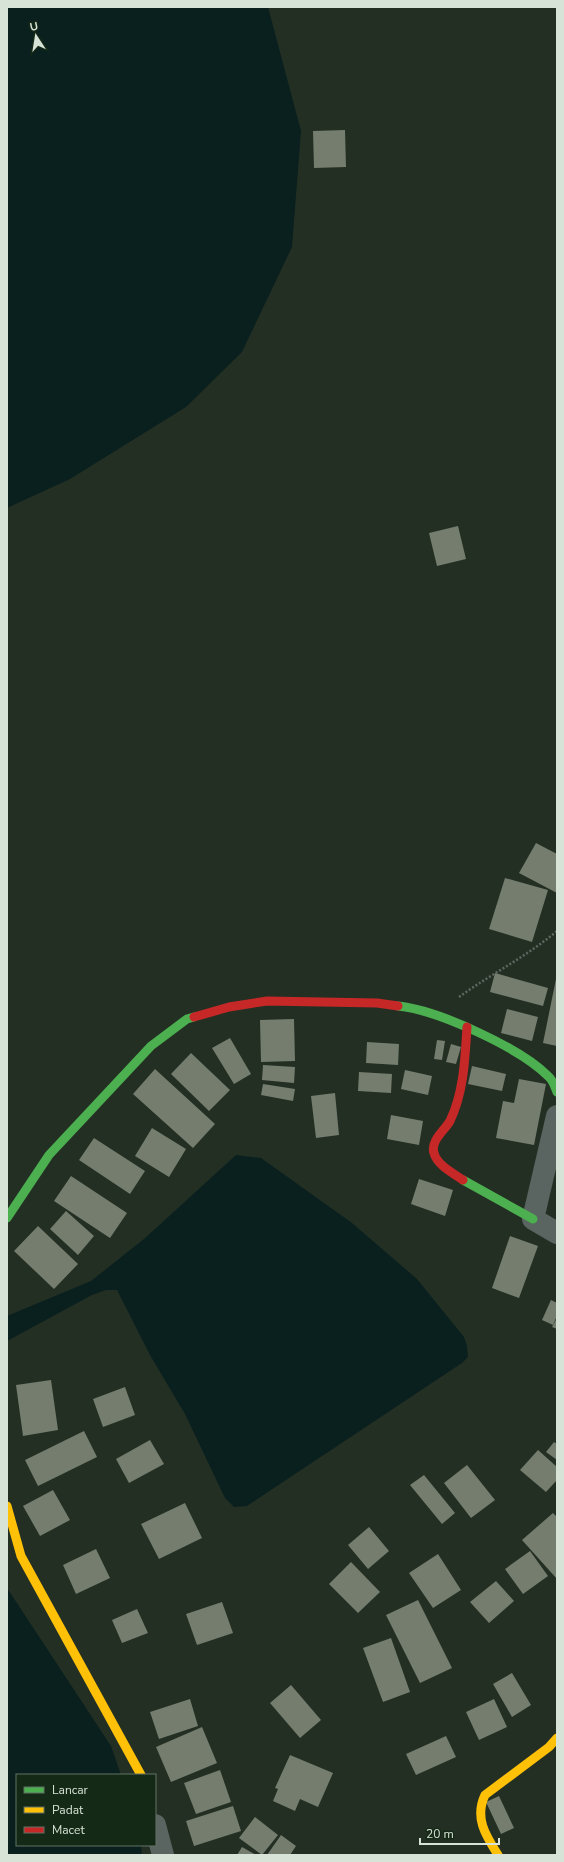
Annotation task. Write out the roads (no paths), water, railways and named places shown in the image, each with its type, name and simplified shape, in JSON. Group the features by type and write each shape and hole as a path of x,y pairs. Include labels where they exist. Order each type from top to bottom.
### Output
{"street":[{"path":"7,1218 50,1155 151,1046 187,1019 229,1007 267,1001 377,1004 410,1007 436,1014 495,1041 537,1066 550,1077 557,1092"},
{"path":"467,1027 465,1062 454,1108 449,1121 435,1142 434,1154 440,1164 445,1168 557,1233"},
{"path":"533,1219 557,1116"},
{"path":"7,1506 21,1556 140,1774"},
{"path":"498,1855 485,1834 480,1820 480,1802 485,1795 548,1747 557,1738"},
{"path":"156,1829 163,1855"}],"water":[{"path":"7,7 268,7 301,131 292,247 242,352 186,407 70,479 7,508"},
{"path":"236,1155 261,1158 352,1223 417,1279 464,1337 468,1357 462,1363 247,1506 234,1507 225,1498 185,1414 150,1355 117,1290 106,1290 92,1295 7,1341 7,1316 91,1281 144,1239"},
{"path":"7,1588 111,1746 121,1774 16,1774 16,1846 141,1846 142,1855 7,1855"}]}
